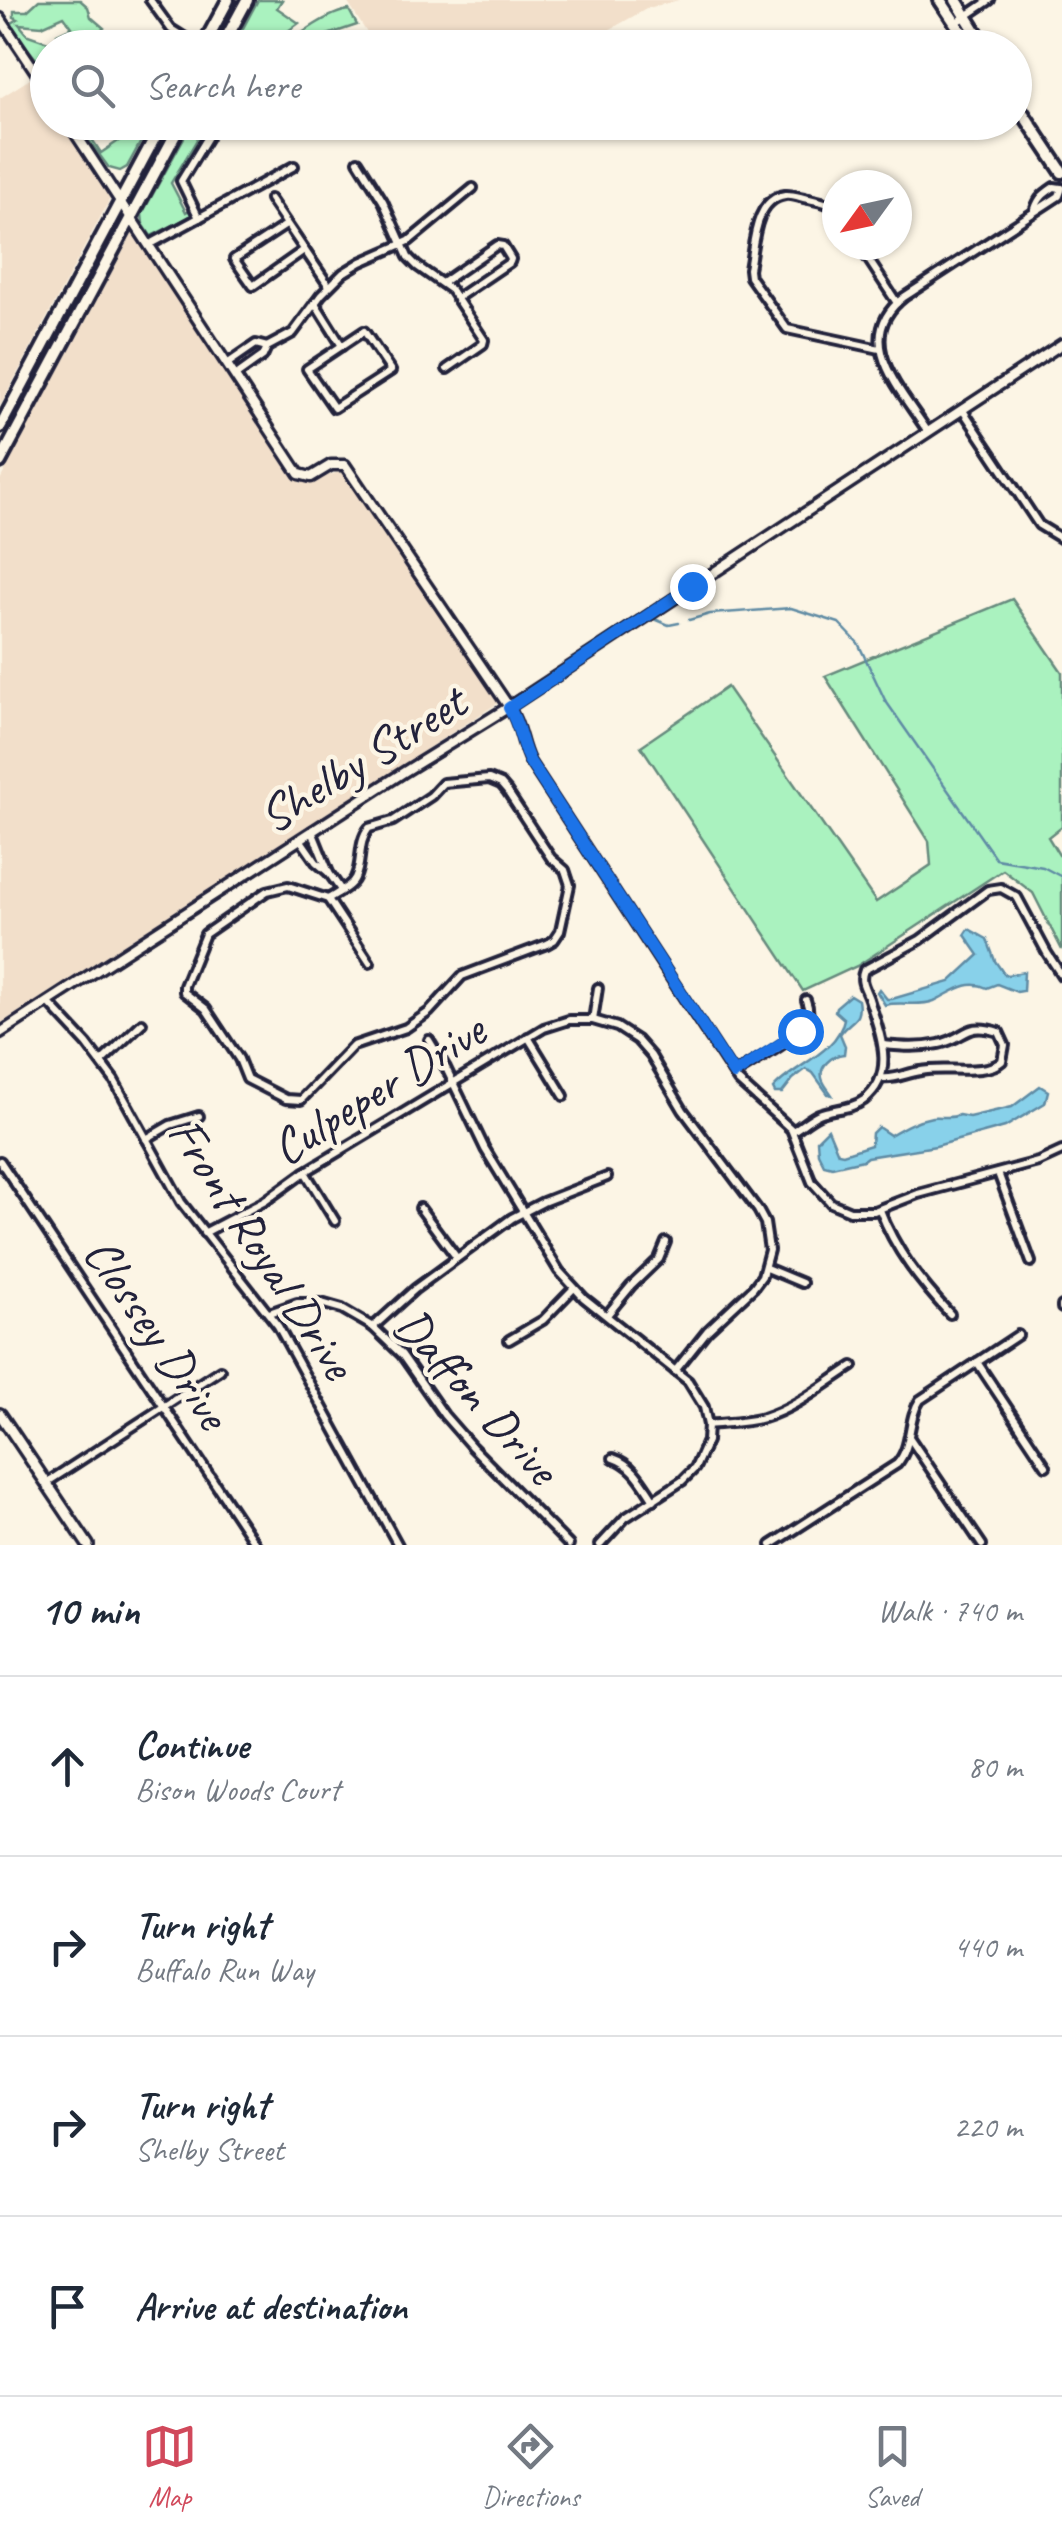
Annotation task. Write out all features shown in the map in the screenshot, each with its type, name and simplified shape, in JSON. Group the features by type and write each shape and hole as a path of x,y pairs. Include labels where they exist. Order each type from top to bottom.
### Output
{"main road":[{"path":"211,30 228,0"},
{"path":"231,30 247,0"},
{"path":"940,0 960,30"},
{"path":"956,0 975,30"},
{"path":"1032,127 1062,172"},
{"path":"0,427 153,140"},
{"path":"0,462 172,140"},
{"path":"0,1414 88,1545"}],"street":[{"path":"150,0 173,30"},
{"path":"956,23 990,0"},
{"path":"0,18 4,34 30,67"},
{"path":"80,140 299,474 311,477 331,465 345,464 519,723 530,762 734,1074 746,1090 793,1131 815,1186 831,1203 844,1210 880,1210 918,1194 1038,1162 1062,1151"},
{"path":"198,218 181,181 206,140"},
{"path":"358,161 383,201 408,257 457,298 485,341 447,370"},
{"path":"149,245 294,166"},
{"path":"227,364 256,344 267,346 290,335 329,286 355,265 403,245 473,188"},
{"path":"928,432 884,365 880,349 882,326 896,303 1059,196 1062,188"},
{"path":"822,202 784,195 766,205 750,276 787,329 880,349"},
{"path":"270,199 329,286"},
{"path":"286,225 234,258 253,286 304,250"},
{"path":"442,283 498,245 503,246 510,262 457,298"},
{"path":"869,260 896,303"},
{"path":"314,304 342,346"},
{"path":"364,331 391,371 334,408 306,369 342,346 364,331"},
{"name":"Shelby Street","path":"0,1033 509,708 1062,344"},
{"path":"235,376 263,356 267,346"},
{"path":"962,409 1039,525 1062,539"},
{"path":"328,899 356,877 363,836 370,827 394,822 443,783 489,779 501,784 551,858 568,874 570,885 554,940 462,976 429,1012 406,1028 353,1046 299,1101 288,1100 245,1077 239,1059 206,1009 184,992 208,930 273,888 295,887 328,899 370,963"},
{"path":"312,831 329,872 342,890"},
{"path":"300,839 316,862 329,872"},
{"path":"793,1131 821,1114 858,1103 872,1092 880,1078 883,1045 861,980 863,970 920,940 986,892 997,888 1017,897 1062,976"},
{"path":"598,988 593,1020 628,1032 648,1051 683,1110 759,1212 769,1239 766,1268 753,1288 715,1322 675,1370"},
{"path":"734,1074 801,1029 808,1016 806,1000"},
{"name":"Front Royal Drive","path":"48,1002 121,1090 172,1189 269,1313 398,1545"},
{"name":"Culpeper Drive","path":"204,1233 264,1201 528,1037 560,1022 593,1020"},
{"path":"101,1062 142,1023"},
{"path":"880,1078 895,1079 927,1070 994,1067 1004,1056 1002,1034 976,1027 942,1043 909,1048 883,1045"},
{"path":"528,1037 564,1096"},
{"path":"429,1040 484,1149 555,1266 574,1288 688,1381 700,1398 708,1425 706,1446 695,1468 682,1482 618,1524 600,1545"},
{"path":"146,1138 170,1124 200,1116"},
{"name":"Clossey Drive","path":"0,1161 256,1545"},
{"path":"305,1172 335,1221"},
{"path":"998,1173 1031,1262"},
{"path":"373,1327 405,1298 522,1212 607,1177"},
{"path":"420,1208 457,1258"},
{"path":"880,1210 890,1236 950,1314"},
{"path":"607,1316 659,1260 666,1242"},
{"path":"766,1268 802,1283"},
{"path":"510,1340 543,1320 574,1288"},
{"name":"Daffon Drive","path":"269,1313 297,1303 322,1303 342,1309 373,1327 402,1355 472,1447 569,1545"},
{"path":"771,1545 897,1464 903,1457 917,1402 1018,1335"},
{"path":"977,1362 1046,1466"},
{"path":"708,1425 776,1413 853,1366"},
{"path":"46,1482 220,1370"},
{"path":"908,1436 982,1545"},
{"path":"613,1458 635,1471 654,1500"}],"shaded area":[{"path":"679,0 648,8 609,30 365,30 348,3"},
{"path":"30,79 30,140 73,140 110,199 0,406 0,98"},
{"path":"134,231 293,477 301,483 340,472 354,485 498,703 0,1024 0,480"}],"green space":[{"path":"39,0 80,0 104,28 66,30 72,27 64,16 42,26 19,24 30,36 30,51 9,25 18,19 14,11 27,11"},
{"path":"258,0 282,0 277,8 299,23 289,30 242,30"},
{"path":"349,10 357,25 342,30 307,30 324,19"},
{"path":"89,140 101,153 120,140 142,140 127,167 120,171 109,168"},
{"path":"183,140 197,140 171,183 186,212 193,212 151,236 142,214"},
{"path":"1012,599 1062,672 1062,826 1048,837 1062,854 1062,950 1033,893 1003,870 857,966 803,991 641,746 727,687 876,902 931,865 929,841 825,676"}],"water":[{"path":"969,929 987,939 1004,974 1024,972 1023,991 997,984 987,988 973,985 928,1003 885,1005 879,989 887,999 892,999 950,982 979,955 965,935"},
{"path":"850,995 858,1000 858,1012 840,1034 844,1054 830,1059 822,1071 832,1095 806,1069 782,1093 775,1093 773,1089 833,1041 844,1019 835,1011 836,1007"},
{"path":"1040,1086 1048,1091 1045,1103 1005,1127 832,1167 824,1165 818,1153 817,1140 828,1129 838,1153 843,1154 871,1145 872,1133 878,1127 890,1135 926,1118 969,1117 1012,1107"}],"waterway":[{"path":"689,620 710,614 791,608 839,623 858,643 885,700 996,859 1043,867 1062,877"},
{"path":"652,618 669,625 679,623"}],"route":[{"path":"692,586 509,708 519,723 530,762 734,1074 800,1031"}]}
